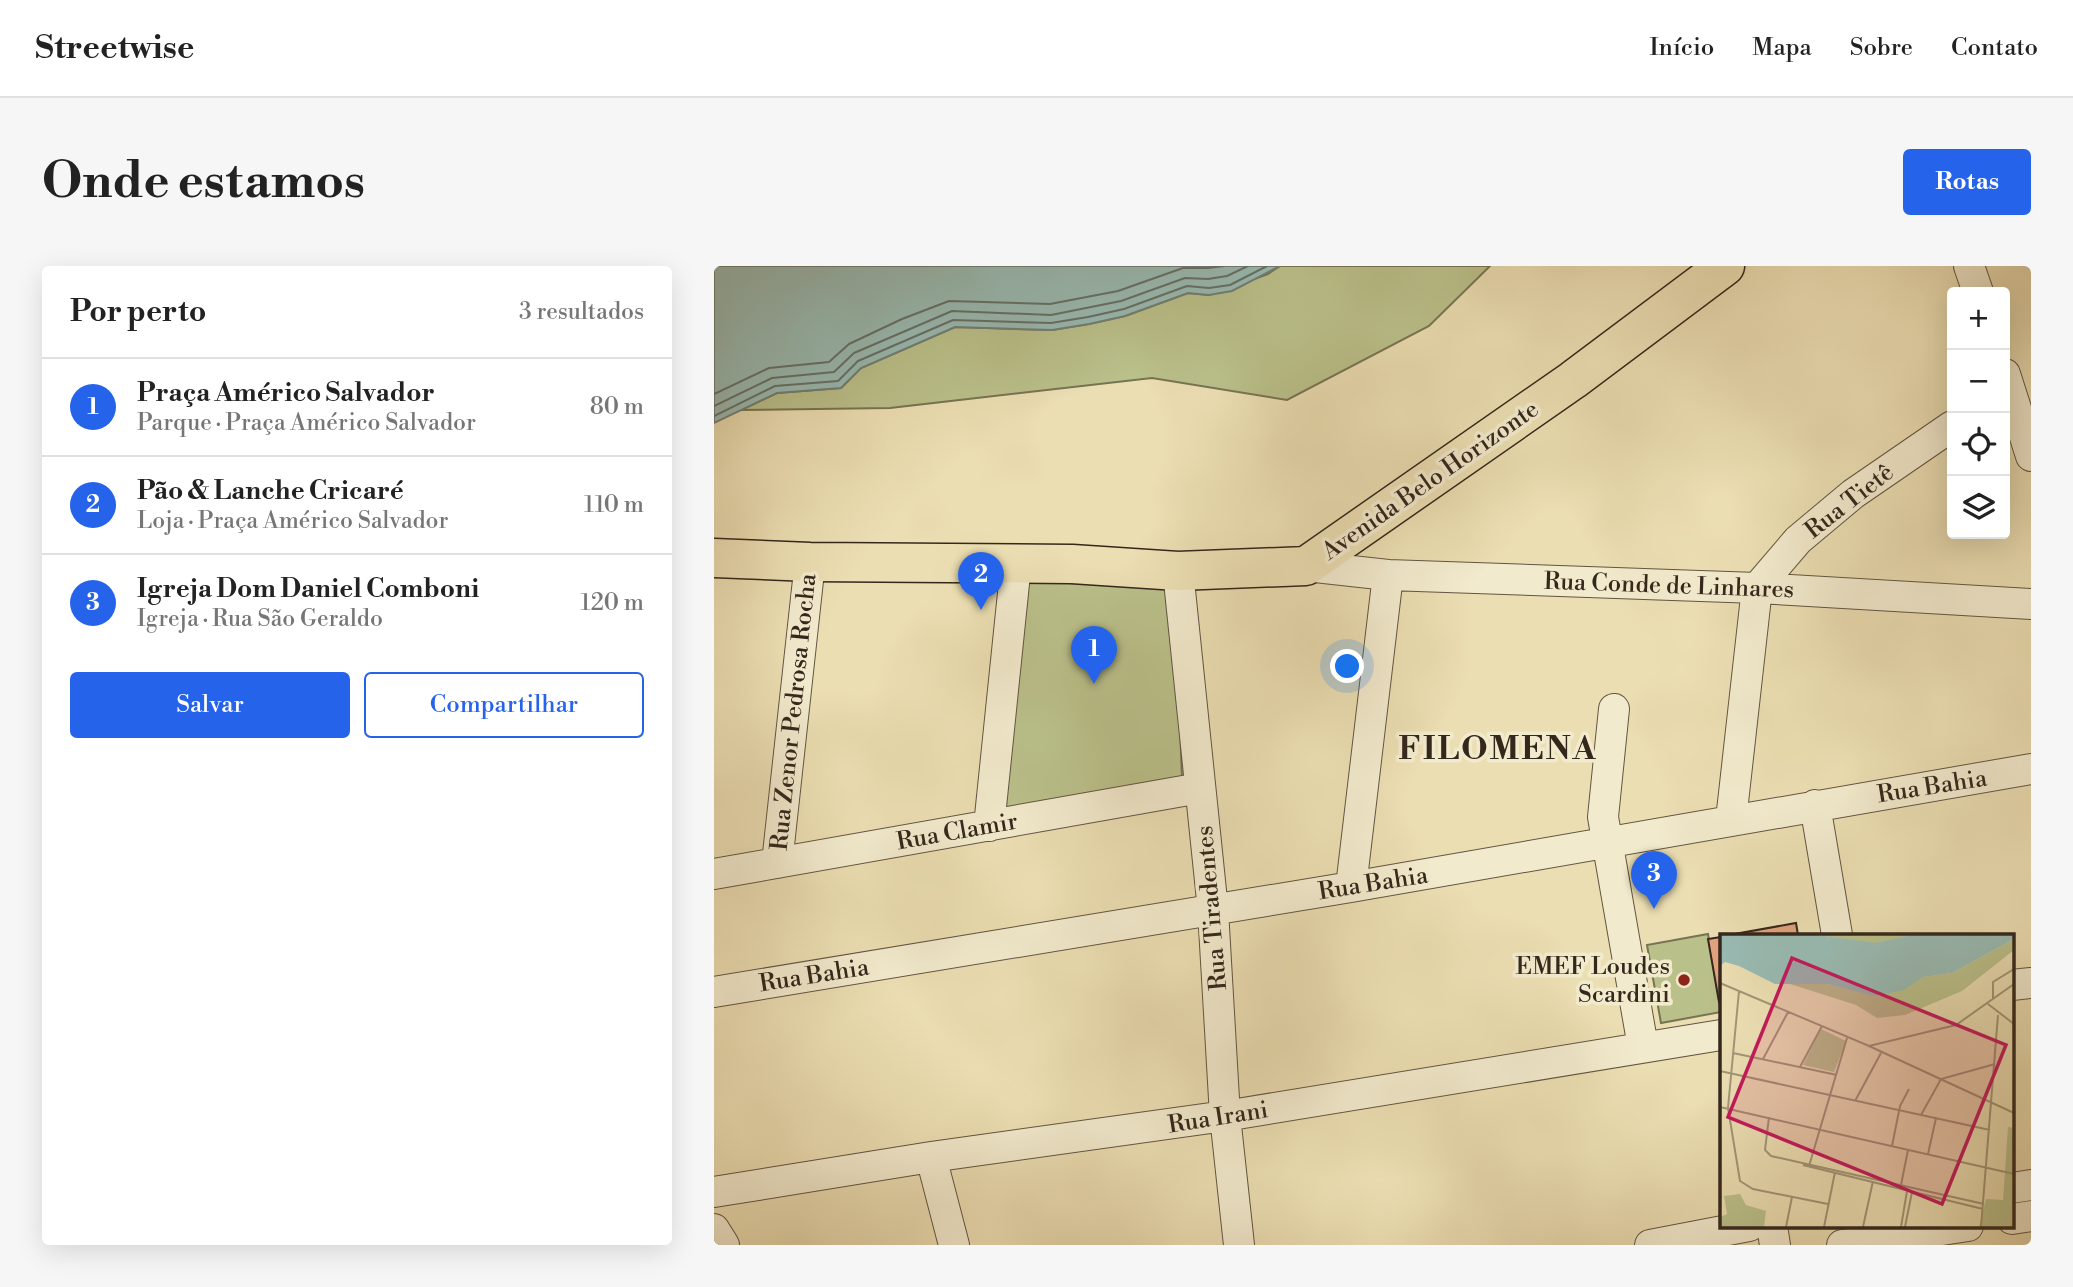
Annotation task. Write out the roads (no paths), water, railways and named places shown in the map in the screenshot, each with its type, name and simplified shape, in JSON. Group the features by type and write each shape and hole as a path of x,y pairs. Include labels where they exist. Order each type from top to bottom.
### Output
{"main road":[{"name":"Avenida Belo Horizonte","path":"714,558 810,562 1072,564 1178,570 1306,566 1573,380 1725,266"}],"street":[{"path":"1969,266 1976,287"},
{"path":"2010,395 2031,456"},
{"name":"Rua Tietê","path":"1757,588 1798,540 1853,494 1947,429"},
{"name":"Rua Zenor Pedrosa Rocha","path":"777,863 810,562"},
{"path":"989,826 1016,565"},
{"name":"Rua Conde de Linhares","path":"1306,566 1388,575 1757,588 2031,604"},
{"name":"Rua Tiradentes","path":"1178,570 1213,910 1225,1116 1239,1245"},
{"path":"1351,887 1388,575"},
{"path":"1731,820 1757,588"},
{"path":"1614,709 1603,817 1643,1047"},
{"name":"Rua Bahia","path":"714,992 1608,844 1815,805 2031,769"},
{"name":"Rua Clamir","path":"714,874 1200,788"},
{"path":"1815,805 1837,934"},
{"name":"Rua Irani","path":"714,1192 931,1157 1225,1116 1720,1035"},
{"path":"931,1157 954,1245"},
{"path":"1650,1245 1739,1228"},
{"path":"1845,1245 1955,1228"},
{"path":"714,1229 724,1245"}],"water":[{"path":"714,266 1280,266 1232,291 1209,295 1188,293 1125,316 1089,324 1052,330 955,327 861,368 841,388 777,393 714,423"}],"place":[{"name":"Pão & Lanche Cricaré","path":"981,610"},
{"name":"Praça Américo Salvador","path":"1094,684"},
{"name":"Igreja Dom Daniel Comboni","path":"1654,909"},
{"name":"EMEF Loudes Scardini","path":"1684,980"}],"district":[{"name":"FILOMENA","path":"1498,748"}]}
